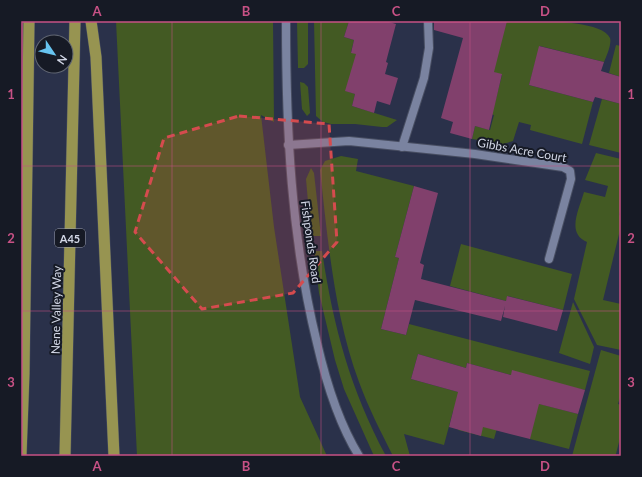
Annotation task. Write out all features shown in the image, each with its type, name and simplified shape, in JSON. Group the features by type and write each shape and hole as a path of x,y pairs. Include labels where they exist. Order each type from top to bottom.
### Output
{"highway":[{"path":"21,455 24,373 29,21"},
{"name":"Nene Valley Way","path":"65,456 75,21"},
{"path":"91,21 96,57 114,456"}],"street":[{"name":"Fishponds Road","path":"286,21 286,100 288,145 295,227 308,308 328,388 352,445 359,456"},
{"path":"402,147 424,78 429,48 428,21"},
{"name":"Gibbs Acre Court","path":"288,145 349,141 475,154 563,167 570,170 570,179 549,259"}],"highlighted area":[{"path":"239,116 329,124 337,242 293,293 202,309 135,232 164,138"}],"green space":[{"path":"116,21 273,21 274,122 261,115 274,227 300,397 327,456 137,456"},
{"path":"297,21 308,21 308,64 304,68 298,68"},
{"path":"314,21 349,21 344,37 354,40 351,52 366,57 349,79 346,91 355,94 352,106 397,120 387,127 382,127 355,124 331,124 323,122 316,116"},
{"path":"502,21 543,21 577,24 592,27 604,32 610,38 610,47 604,62 540,46 529,85 593,102 582,144 530,130 531,125 519,122 513,141 503,144 472,139 475,126 490,130 494,115 478,111 495,102 502,75 490,71"},
{"path":"616,45 621,46 621,77 609,73"},
{"path":"300,82 304,83 308,87 310,113 307,116 302,109"},
{"path":"602,99 621,104 621,153 589,145"},
{"path":"596,153 621,159 621,208 619,215 621,216 621,226 603,300 621,304 621,350 597,345 574,299 587,242 577,233 577,213 584,192 605,197 608,186 585,180"},
{"path":"341,156 358,159 356,171 414,186 395,257 399,258 381,329 406,335 409,324 590,371 585,390 511,375 467,363 466,368 418,354 411,379 458,392 506,395 578,414 569,449 530,439 501,414 494,439 458,430 462,413 453,411 444,445 404,434 410,456 393,456 371,410 350,356 343,330 333,277 320,170 325,161"},
{"path":"311,168 314,173 321,236 311,236 306,179"},
{"path":"461,244 572,274 563,310 508,296 506,301 450,286"},
{"path":"314,251 322,251 326,278 345,356 362,406 386,456 374,456 344,389 335,360 319,293"},
{"path":"573,302 594,347 590,364 559,353"},
{"path":"601,350 621,356 621,394 618,404 621,405 621,434 616,454 615,456 572,456"}],"building":[{"path":"349,21 386,21 396,24 386,62 388,63 385,74 398,78 390,105 377,101 374,113 352,106 355,94 345,91 356,54 351,53 354,40 344,37"},
{"path":"434,21 507,21 494,72 502,74 489,130 475,126 472,139 450,133 453,122 441,118 463,38 434,30"},
{"path":"539,46 604,62 601,71 621,77 621,104 595,97 593,102 529,85"},
{"path":"414,186 438,193 420,263 424,265 421,279 506,301 507,296 563,310 557,331 503,317 505,306 501,321 415,300 406,335 381,329 399,258 395,257"},
{"path":"418,354 466,368 467,363 511,375 512,370 585,390 578,414 539,404 530,439 483,427 481,436 449,427 458,392 411,379"}]}
